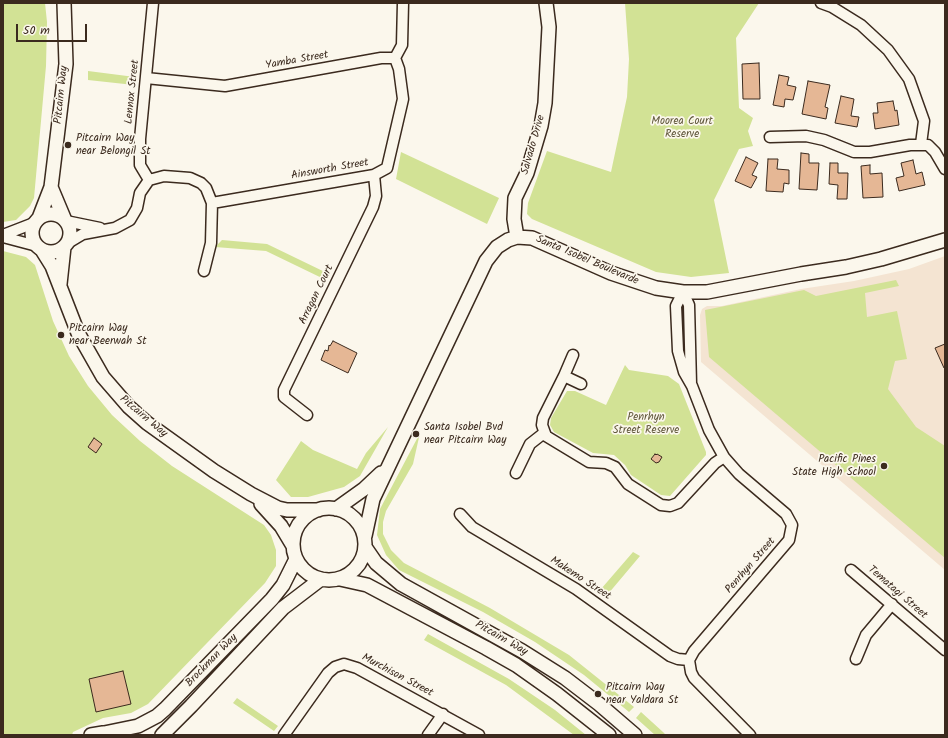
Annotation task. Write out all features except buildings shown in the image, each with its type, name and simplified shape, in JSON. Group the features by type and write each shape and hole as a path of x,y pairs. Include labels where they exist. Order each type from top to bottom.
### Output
{"main road":[{"name":"Pitcairn Way","path":"36,220 51,187 66,64 64,3"},
{"name":"Salvado Drive","path":"517,237 514,219 515,198 529,166 541,126 545,103 549,26 546,3"},
{"name":"Pitcairn Way","path":"51,187 65,220"},
{"path":"51,213 65,220 70,230 66,245 55,252 39,248 32,235 36,220 51,213"},
{"name":"Santa Isobel Boulevarde","path":"517,237 532,238 637,283 656,288 683,292 724,290 788,276 846,267 882,259 945,240"},
{"path":"365,541 361,526 346,512 336,509 318,510 308,515 300,524 295,534 295,552 302,568 310,575 321,579 340,579 350,574 358,567 363,557 372,499 486,261 496,247 517,237"},
{"name":"Pitcairn Way","path":"60,286 66,245"},
{"name":"Pitcairn Way","path":"39,248 52,266 78,333 103,377 116,394 147,423 214,471 252,494 278,508 287,510 318,510"},
{"path":"336,509 364,489 387,468"},
{"name":"Pitcairn Way","path":"252,494 277,522 295,552"},
{"name":"Pitcairn Way","path":"365,541 376,563 401,584 522,651 588,695 635,735"},
{"name":"Brockman Way","path":"91,735 108,734 138,726 157,716 165,709 272,599 283,585 295,552"},
{"name":"Brockman Way","path":"162,735 283,608 321,579"},
{"name":"Pitcairn Way","path":"340,579 367,585 516,665 557,694 609,735"}],"street":[{"name":"Lennox Street","path":"149,180 140,165 140,139 153,3"},
{"path":"395,58 402,45 403,3"},
{"path":"822,3 832,7 861,25 888,50 909,79 924,122 921,144"},
{"name":"Yamba Street","path":"146,78 225,86 381,58 395,58"},
{"name":"Ainsworth Street","path":"212,203 374,175 387,168 402,106 402,92 395,58"},
{"path":"770,137 806,136 824,140 854,152 870,152 921,144 928,145 935,152 945,169"},
{"name":"Arragan Court","path":"307,415 284,397 284,390 373,207 376,196 374,175"},
{"path":"66,245 83,234 115,228 130,220 137,208 140,193 149,180 164,176 195,180 206,188 212,203 211,243 204,270"},
{"path":"3,236 36,220"},
{"path":"65,220 104,229"},
{"path":"3,236 39,248"},
{"name":"Penrhyn Street","path":"683,292 689,306 692,386 709,430 724,457 739,474 786,514 790,520 792,531 789,540 694,651 689,660"},
{"path":"573,355 543,418 542,425 544,433 549,439 589,462 606,463 615,467 628,484 653,501 665,506 678,503 715,462 724,457"},
{"path":"564,376 581,384"},
{"path":"516,473 530,444 544,433"},
{"name":"Makemo Street","path":"460,514 472,527 576,588 670,656 678,659 689,660"},
{"name":"Tematagi Street","path":"851,570 945,650"},
{"path":"856,659 866,635 892,604"},
{"path":"689,660 691,672 694,678 750,735"},
{"name":"Murchison Street","path":"284,735 328,673 334,667 342,664 357,668 479,735"},
{"path":"428,735 443,714"}],"shaded area":[{"name":"Pacific Pines State High School","path":"945,256 945,570 701,362 700,315 702,309 707,306 722,306 801,289 854,281 909,269"}],"green space":[{"path":"3,3 45,3 47,22 46,66 34,198 30,206 16,220 3,222"},
{"name":"Moorea Court Reserve","path":"625,3 759,3 736,38 739,108 753,118 748,131 753,146 739,149 714,200 729,273 691,277 656,272 532,219 527,214 528,203 547,151 611,172 627,97 629,59"},
{"path":"88,71 135,77 134,85 88,80"},
{"path":"401,152 499,198 487,224 396,179"},
{"path":"222,240 267,244 329,274 326,280 266,251 215,247"},
{"path":"3,251 26,257 35,265 53,321 69,356 88,386 112,415 140,441 172,466 264,525 271,535 276,550 276,566 265,583 148,704 131,713 103,718 73,732 72,735 3,735"},
{"name":"Pacific Pines State High School","path":"896,280 899,286 865,293 867,317 897,311 907,359 895,361 888,389 916,427 945,446 945,558 709,357 705,310 804,290 816,296"},
{"name":"Penrhyn Street Reserve","path":"625,365 629,370 668,376 679,384 706,452 706,455 670,496 661,495 631,475 625,465 614,455 593,453 554,432 550,425 551,418 567,391 575,391 606,405"},
{"path":"388,427 360,476 344,487 308,497 291,497 276,480 301,441 313,450 357,469 366,453"},
{"path":"420,433 413,464 386,511 383,522 383,534 391,550 404,563 490,608 569,655 634,707 629,712 584,675 535,642 483,612 399,570 386,555 377,535 380,509"},
{"path":"633,552 640,556 608,594 601,589"},
{"path":"428,634 509,679 555,710 586,735 574,735 506,685 424,640"},
{"path":"237,698 278,726 274,731 233,703"},
{"path":"641,712 666,735 655,735 636,718"}],"place":[{"name":"Pitcairn Way near Belongil St","path":"68,145"},
{"name":"Pitcairn Way near Beerwah St","path":"61,335"},
{"name":"Santa Isobel Bvd near Pitcairn Way","path":"416,434"},
{"name":"Pacific Pines State High School","path":"884,466"},
{"name":"Pitcairn Way near Yaldara St","path":"598,694"}]}
